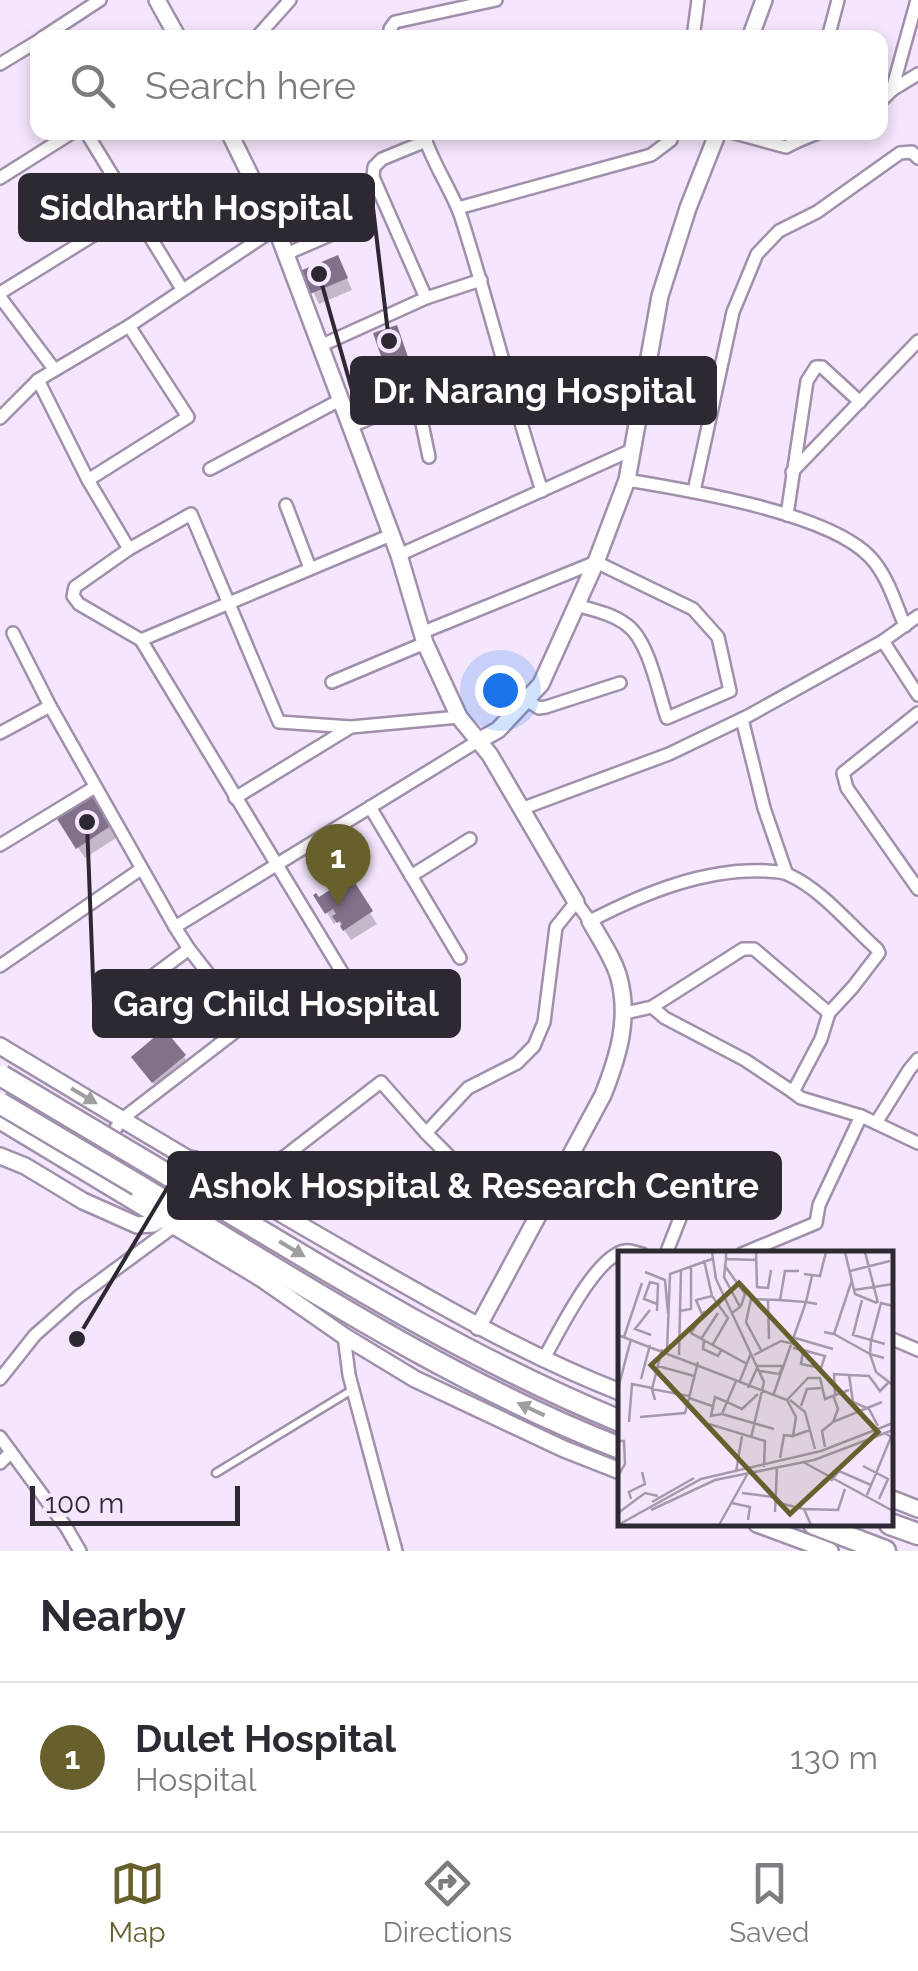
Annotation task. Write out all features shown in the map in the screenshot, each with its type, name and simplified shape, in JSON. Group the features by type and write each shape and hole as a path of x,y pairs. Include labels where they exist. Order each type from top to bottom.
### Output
{"highway":[{"path":"0,1074 360,1290 498,1365 618,1420"},
{"path":"0,1102 138,1185 173,1220 525,1406 618,1447"},
{"path":"194,1162 198,1193"},
{"path":"893,1525 918,1534"},
{"path":"819,1526 885,1551"}],"street":[{"path":"57,30 100,0"},
{"path":"263,30 290,0"},
{"path":"390,30 395,22 496,0"},
{"path":"694,30 698,0"},
{"path":"753,30 764,0"},
{"path":"830,30 838,0"},
{"path":"892,90 917,0"},
{"path":"162,3 174,30"},
{"path":"0,64 30,48"},
{"path":"888,94 918,74"},
{"path":"0,178 60,140"},
{"path":"91,140 182,289"},
{"path":"234,140 276,228 399,555 423,638 459,717 490,755 619,975 625,1013 616,1062 603,1095 478,1327"},
{"path":"418,140 382,159 374,167 373,178 426,298"},
{"path":"425,140 458,208 517,418 542,491"},
{"path":"458,208 651,155 671,140"},
{"path":"175,927 498,730 541,684 596,562 627,480 660,296 715,140"},
{"path":"762,140 786,146 795,140"},
{"path":"694,491 732,312 758,254 779,231 817,212 900,153 912,152 918,158"},
{"path":"54,369 0,295 134,210"},
{"path":"0,418 38,380 129,326 276,228"},
{"path":"286,254 337,232"},
{"path":"320,346 426,298 481,280"},
{"path":"88,480 188,416 129,326"},
{"path":"792,472 918,340"},
{"path":"410,366 429,456"},
{"path":"787,515 811,372 822,367 860,402"},
{"path":"38,380 88,480 129,549"},
{"path":"350,427 416,398"},
{"path":"517,418 568,398"},
{"path":"210,469 340,400"},
{"path":"399,555 634,449"},
{"path":"627,480 694,491 787,515 849,539 885,577 904,626"},
{"path":"286,506 310,568"},
{"path":"357,998 141,640 79,604 73,596 75,586 129,549 192,514 279,722 351,726 459,717"},
{"path":"141,640 391,535"},
{"path":"332,682 596,562 692,608 718,637 730,692 666,718 643,645 630,626 611,615 576,605"},
{"path":"521,809 669,754 742,719 883,641 918,616"},
{"path":"13,633 175,927 242,1017 242,1025 122,1119 86,1173"},
{"path":"883,641 918,695"},
{"path":"526,700 546,708 620,683"},
{"path":"0,734 50,706"},
{"path":"918,713 843,773 847,788 918,889"},
{"path":"742,719 764,808 786,872"},
{"path":"235,798 351,726"},
{"path":"0,845 95,787"},
{"path":"370,807 460,958"},
{"path":"411,876 470,840"},
{"path":"0,966 141,869"},
{"path":"590,921 624,903 676,884 747,870 786,872 810,888 879,954 829,1013 821,1039 793,1092"},
{"path":"426,1133 468,1088 517,1063 534,1046 544,1022 556,927 576,902"},
{"path":"625,1013 652,1007 744,948 754,949 829,1013"},
{"path":"106,1011 189,949"},
{"path":"652,1007 801,1098 861,1116 918,1143"},
{"path":"0,1046 240,1191 478,1327 618,1391"},
{"path":"876,1124 918,1060"},
{"path":"240,1191 381,1082 463,1170 478,1163 489,1164 548,1194"},
{"path":"749,1251 816,1223 819,1206 861,1116"},
{"path":"0,1121 173,1220 344,1336 433,1387 618,1470"},
{"path":"0,1156 137,1225 173,1220"},
{"path":"667,1251 682,1212 723,1172 746,1160"},
{"path":"0,1379 35,1335 173,1220"},
{"path":"544,1360 592,1275 618,1255"},
{"path":"344,1336 353,1390 396,1551"},
{"path":"893,1339 918,1350"},
{"path":"0,1437 80,1551"},
{"path":"0,1463 12,1452"},
{"path":"893,1499 918,1508"},
{"path":"762,1526 830,1551"}],"lane":[{"path":"216,1473 353,1390"}],"building":[{"path":"338,255 348,278 310,294 300,271"},
{"path":"397,325 408,357 384,365 373,333"},
{"path":"95,794 115,823 76,849 57,819"},
{"path":"345,867 373,911 343,931 340,921 337,923 332,916 336,914 333,909 325,914 313,895 319,897 333,888 330,884 339,879 335,874"},
{"path":"164,1029 186,1055 152,1083 131,1057"}],"place":[{"name":"Dr. Narang Hospital","path":"319,274"},
{"name":"Siddharth Hospital","path":"389,341"},
{"name":"Garg Child Hospital","path":"87,822"},
{"name":"Dulet Hospital","path":"338,906"},
{"name":"Ashok Hospital & Research Centre","path":"77,1339"}]}
